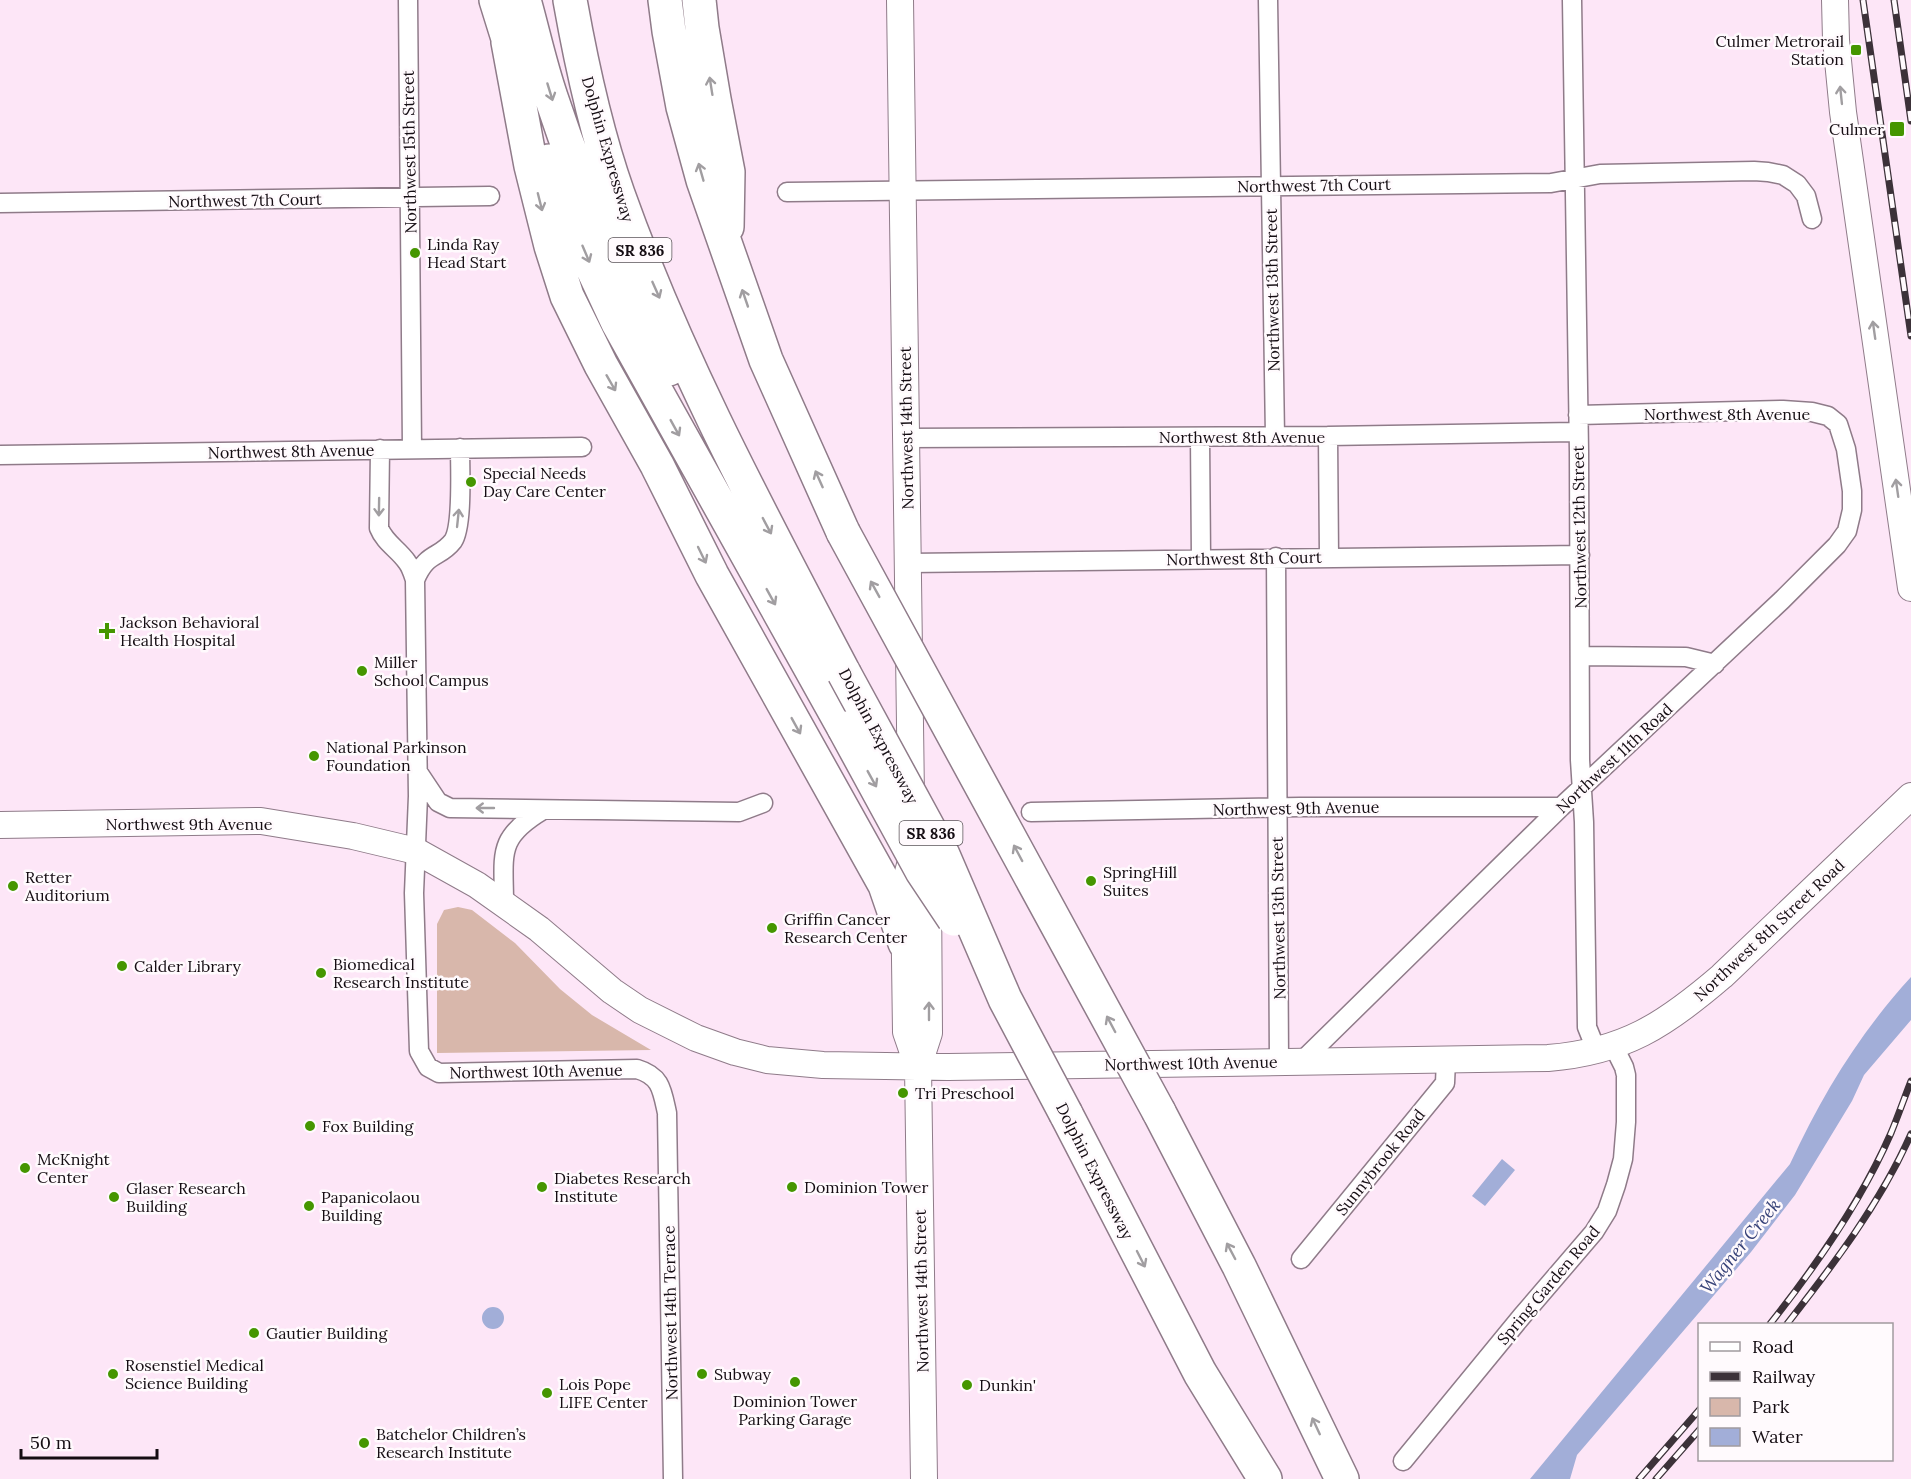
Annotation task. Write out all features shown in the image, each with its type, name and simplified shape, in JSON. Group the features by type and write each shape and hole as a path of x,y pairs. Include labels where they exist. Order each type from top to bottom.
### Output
{"highway":[{"path":"496,0 521,39 562,128 613,256 648,330 712,448 740,474"},
{"path":"524,0 521,39 531,166 551,246 567,296 600,365 657,465 712,575 882,879 905,943"},
{"name":"Dolphin Expressway","path":"571,7 601,136 617,192 646,266 740,474 943,855 1005,999 1200,1373 1265,1479"},
{"path":"700,14 728,172 727,248"},
{"path":"667,15 683,107 700,169 770,369 843,532 1159,1112 1239,1266 1342,1479"},
{"path":"521,39 564,201 618,323 922,870 1005,999"},
{"path":"1200,1373 1248,1479"}],"street":[{"name":"Northwest 15th Street","path":"408,0 412,448"},
{"name":"Northwest 14th Street","path":"900,0 912,857 904,888 906,1032 918,1067 924,1479"},
{"name":"Northwest 13th Street","path":"1268,0 1275,436"},
{"name":"Northwest 12th Street","path":"1572,0 1580,555 1580,760 1583,787 1587,1027 1605,1049"},
{"path":"1835,0 1836,40 1843,112 1911,588"},
{"name":"Northwest 7th Court","path":"787,192 1551,183 1600,174 1754,171 1783,175 1797,184 1806,196 1812,219"},
{"name":"Northwest 7th Court","path":"0,203 490,196"},
{"name":"Northwest 8th Avenue","path":"905,438 1328,436 1803,411 1828,416 1838,424"},
{"name":"Northwest 11th Road","path":"1290,1061 1715,664 1837,545 1847,531 1852,510 1852,491 1846,449 1838,424"},
{"path":"1328,436 1329,557"},
{"path":"1200,437 1201,558"},
{"name":"Northwest 8th Avenue","path":"0,454 582,447"},
{"path":"415,580 421,565 430,556 451,543 455,537 459,507 460,448"},
{"path":"380,449 379,528 389,545 408,563 415,580 418,771 416,851"},
{"name":"Northwest 8th Court","path":"909,563 1580,555"},
{"name":"Northwest 13th Street","path":"1276,557 1276,808 1290,1061"},
{"path":"1581,656 1686,657 1715,664"},
{"path":"418,771 438,802 450,808 739,812 763,803"},
{"name":"Northwest 8th Street Road","path":"1605,1049 1660,1025 1692,1002 1911,796"},
{"name":"Northwest 9th Avenue","path":"1031,812 1562,807"},
{"path":"504,904 504,860 508,841 517,827 543,810"},
{"name":"Northwest 9th Avenue","path":"0,825 261,821 353,836 416,851 477,885 504,904 539,929 612,991 640,1010 696,1038 735,1052 767,1060"},
{"name":"Northwest 10th Avenue","path":"416,851 414,893 417,1043 428,1067 439,1073 637,1069 655,1077"},
{"name":"Northwest 14th Street","path":"912,857 928,890 929,1033 918,1067"},
{"name":"Northwest 10th Avenue","path":"767,1060 823,1065 918,1067 1548,1058 1578,1056 1605,1049"},
{"name":"Spring Garden Road","path":"1403,1461 1594,1232 1607,1211 1623,1159 1626,1075 1624,1067 1605,1049"},
{"name":"Sunnybrook Road","path":"1300,1259 1445,1083 1446,1060"},
{"name":"Northwest 14th Terrace","path":"655,1077 667,1113 673,1479"}],"green space":[{"path":"458,907 472,910 515,943 560,989 592,1015 651,1050 437,1053 437,924 444,910"}],"water":[{"name":"Wagner Creek","path":"1911,977 1911,1020 1864,1075 1852,1101 1795,1195 1751,1252 1577,1455 1570,1479 1530,1479 1790,1164 1843,1066 1858,1043"},
{"path":"1502,1159 1515,1170 1485,1206 1472,1196"},
{"path":"493,1307 501,1310 504,1318 501,1326 493,1329 485,1326 482,1318 485,1310"}],"railway":[{"path":"1863,0 1911,336"},
{"path":"1894,0 1911,121"},
{"path":"1771,1323 1821,1256 1866,1184 1891,1133 1911,1081"},
{"path":"1788,1323 1870,1209 1899,1160 1911,1134"},
{"path":"1639,1479 1698,1411"},
{"path":"1656,1479 1698,1431"}],"place":[{"name":"Culmer Metrorail Station","path":"1856,50"},
{"name":"Culmer","path":"1897,129"},
{"name":"Linda Ray Head Start","path":"415,253"},
{"name":"Special Needs Day Care Center","path":"471,482"},
{"name":"Jackson Behavioral Health Hospital","path":"107,631"},
{"name":"Miller School Campus","path":"362,671"},
{"name":"National Parkinson Foundation","path":"314,756"},
{"name":"SpringHill Suites","path":"1091,881"},
{"name":"Retter Auditorium","path":"13,886"},
{"name":"Griffin Cancer Research Center","path":"772,928"},
{"name":"Calder Library","path":"122,966"},
{"name":"Biomedical Research Institute","path":"321,973"},
{"name":"Tri Preschool","path":"903,1093"},
{"name":"Fox Building","path":"310,1126"},
{"name":"McKnight Center","path":"25,1168"},
{"name":"Diabetes Research Institute","path":"542,1187"},
{"name":"Dominion Tower","path":"792,1187"},
{"name":"Glaser Research Building","path":"114,1197"},
{"name":"Papanicolaou Building","path":"309,1206"},
{"name":"Gautier Building","path":"254,1333"},
{"name":"Rosenstiel Medical Science Building","path":"113,1374"},
{"name":"Subway","path":"702,1374"},
{"name":"Dominion Tower Parking Garage","path":"795,1382"},
{"name":"Dunkin'","path":"967,1385"},
{"name":"Lois Pope LIFE Center","path":"547,1393"},
{"name":"Batchelor Children’s Research Institute","path":"364,1443"}]}
